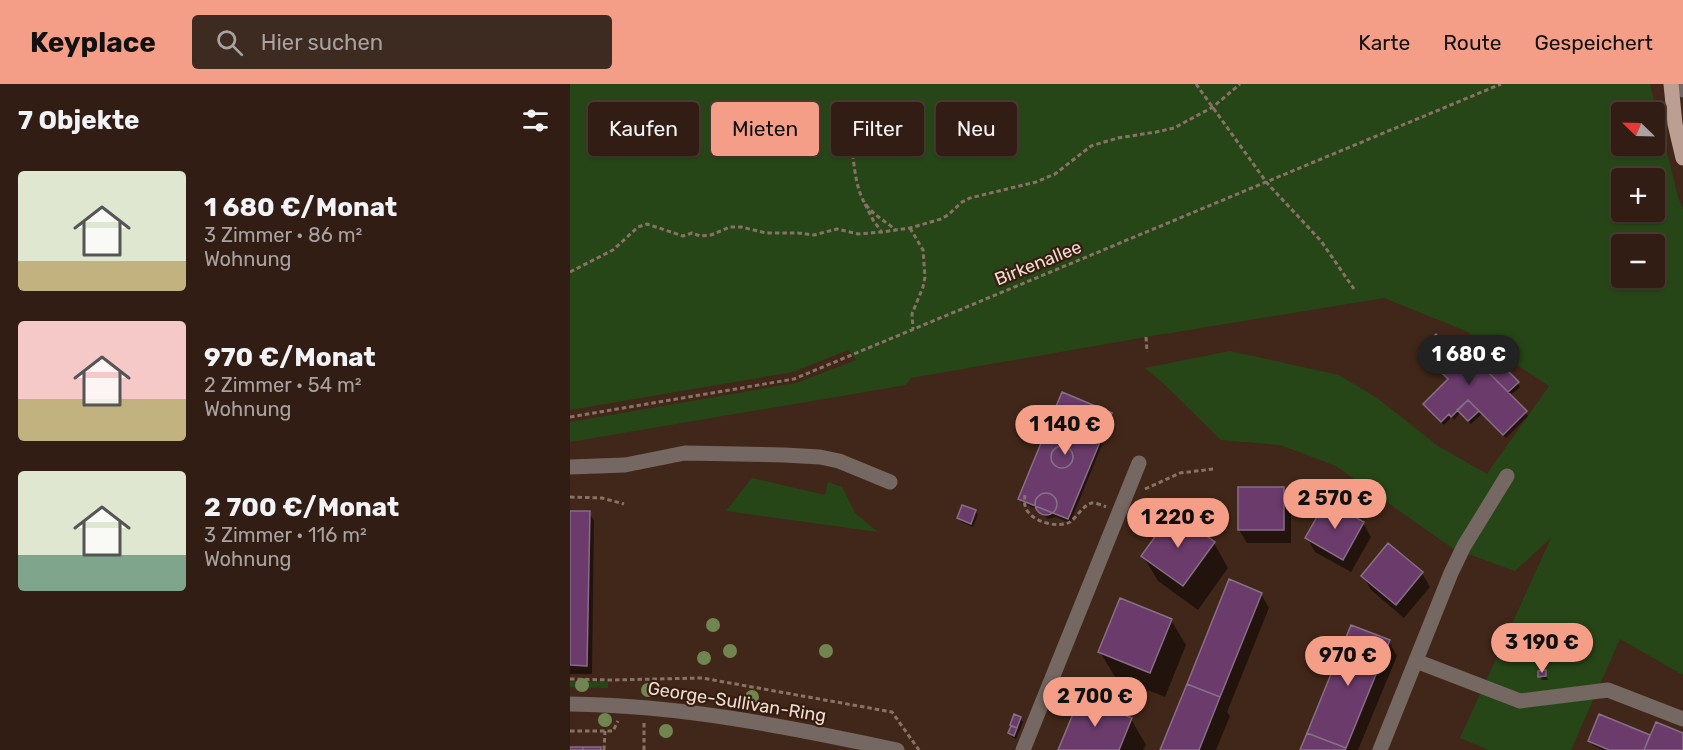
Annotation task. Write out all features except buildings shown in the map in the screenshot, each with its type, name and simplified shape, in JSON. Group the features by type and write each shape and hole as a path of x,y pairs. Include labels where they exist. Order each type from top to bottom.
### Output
{"main road":[{"path":"1671,84 1674,124 1683,158"}],"street":[{"path":"1681,84 1683,90"},
{"path":"570,467 625,465 685,453 784,455 820,457 839,461 890,482"},
{"path":"1023,750 1139,462"},
{"path":"1380,750 1464,546 1507,476"},
{"path":"1416,661 1520,701 1608,690 1683,719"},
{"name":"George-Sullivan-Ring","path":"570,704 626,705 728,718 897,750"}],"path":[{"path":"1196,84 1267,183 1321,241 1354,290"},
{"path":"570,272 613,250 638,227 647,224 683,236 692,233 700,236 711,235 730,227 741,227 766,233 814,235 837,229 858,234 909,228 941,219 970,198 1036,182 1055,174 1091,147 1118,138 1174,128 1213,107 1240,84"},
{"name":"Birkenallee","path":"570,417 794,379 1501,84"},
{"path":"853,156 856,177 863,200 882,232"},
{"path":"863,200 876,215 896,230"},
{"path":"909,228 923,250 925,278 912,314 913,329"},
{"path":"1146,337 1148,352"},
{"path":"1025,495 1024,503 1029,513 1040,521 1057,525 1069,522 1089,504 1122,504 1180,473 1213,470"},
{"path":"570,497 602,498 624,504"},
{"path":"570,679 702,678 891,712 919,750"},
{"path":"570,731 613,731 626,705"},
{"path":"644,750 645,707"},
{"path":"604,750 605,731"}],"green space":[{"path":"570,84 1650,84 1654,102 1611,102 1611,156 1665,156 1665,145 1683,209 1683,675 1620,639 1571,750 1489,750 1460,738 1551,538 1515,571 1452,548 1336,466 1280,445 1221,440 1145,368 1230,351 1339,375 1377,398 1438,446 1487,474 1549,386 1466,331 1384,298 911,378 906,385 570,442 570,422 796,383 856,360 848,350 793,372 570,410"},
{"path":"752,478 825,495 828,482 842,487 855,513 878,532 726,511"},
{"path":"570,681 608,682 608,688 570,687"}]}
